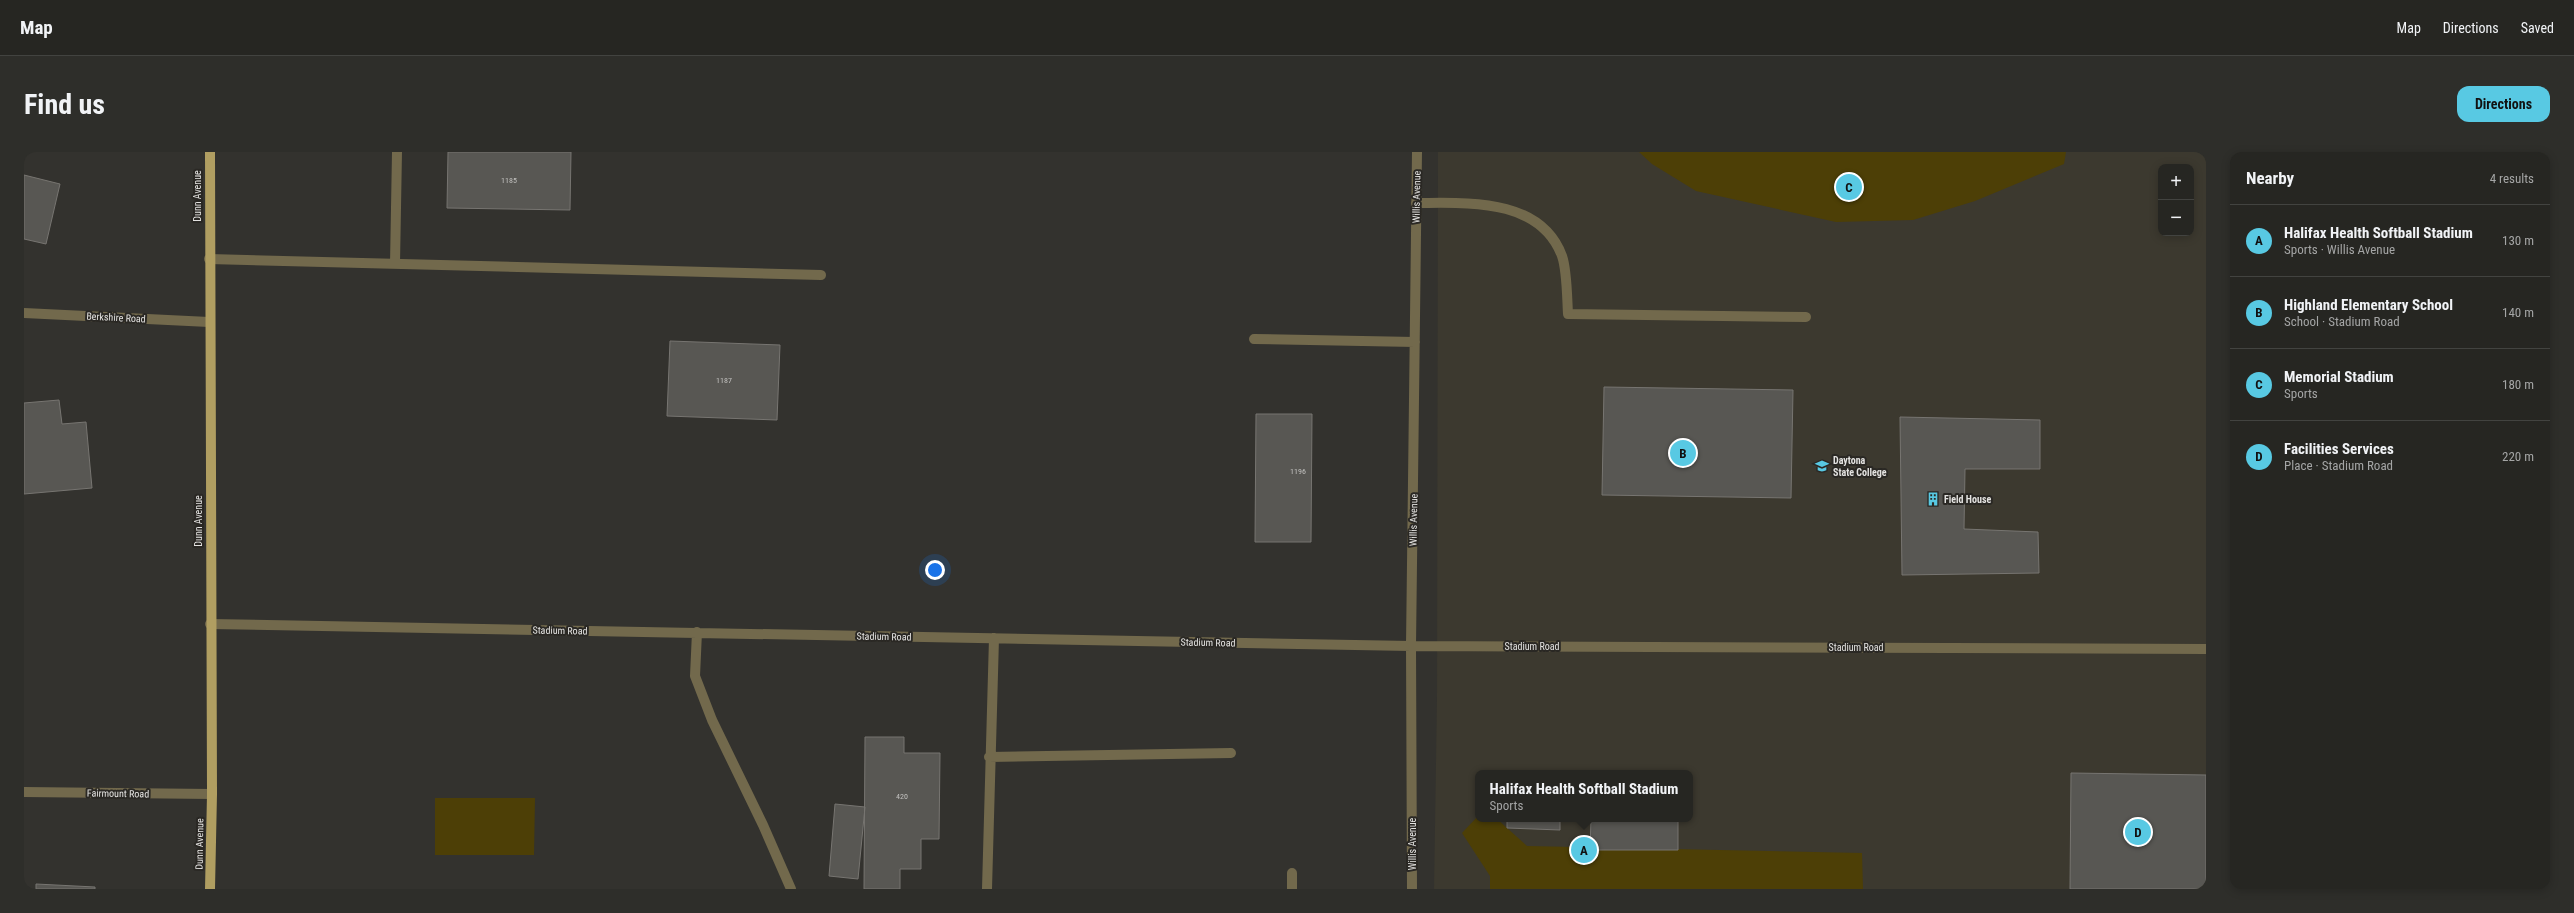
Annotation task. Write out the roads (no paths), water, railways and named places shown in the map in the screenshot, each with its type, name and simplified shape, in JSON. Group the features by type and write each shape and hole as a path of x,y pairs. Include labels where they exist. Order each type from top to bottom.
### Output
{"main road":[{"name":"Dunn Avenue","path":"210,152 209,322 212,794 210,889"}],"street":[{"path":"395,264 397,152"},
{"name":"Willis Avenue","path":"1412,889 1411,646 1417,152"},
{"path":"1416,203 1482,203 1520,213 1545,229 1562,256 1568,314 1806,317"},
{"path":"209,260 821,275"},
{"name":"Berkshire Road","path":"24,313 209,322"},
{"path":"1254,339 1415,342"},
{"name":"Stadium Road","path":"210,624 1411,646 2206,649"},
{"path":"697,632 695,676 712,720 763,825 791,889"},
{"path":"987,889 989,756 994,638"},
{"path":"989,756 1231,753"},
{"name":"Fairmount Road","path":"24,792 212,794"},
{"path":"1292,873 1292,889"}],"place":[{"name":"Memorial Stadium","path":"1849,187"},
{"name":"Highland Elementary School","path":"1683,453"},
{"name":"Daytona State College","path":"1822,466"},
{"name":"Field House","path":"1933,499"},
{"name":"Facilities Services","path":"2138,832"},
{"name":"Halifax Health Softball Stadium","path":"1584,850"}]}
